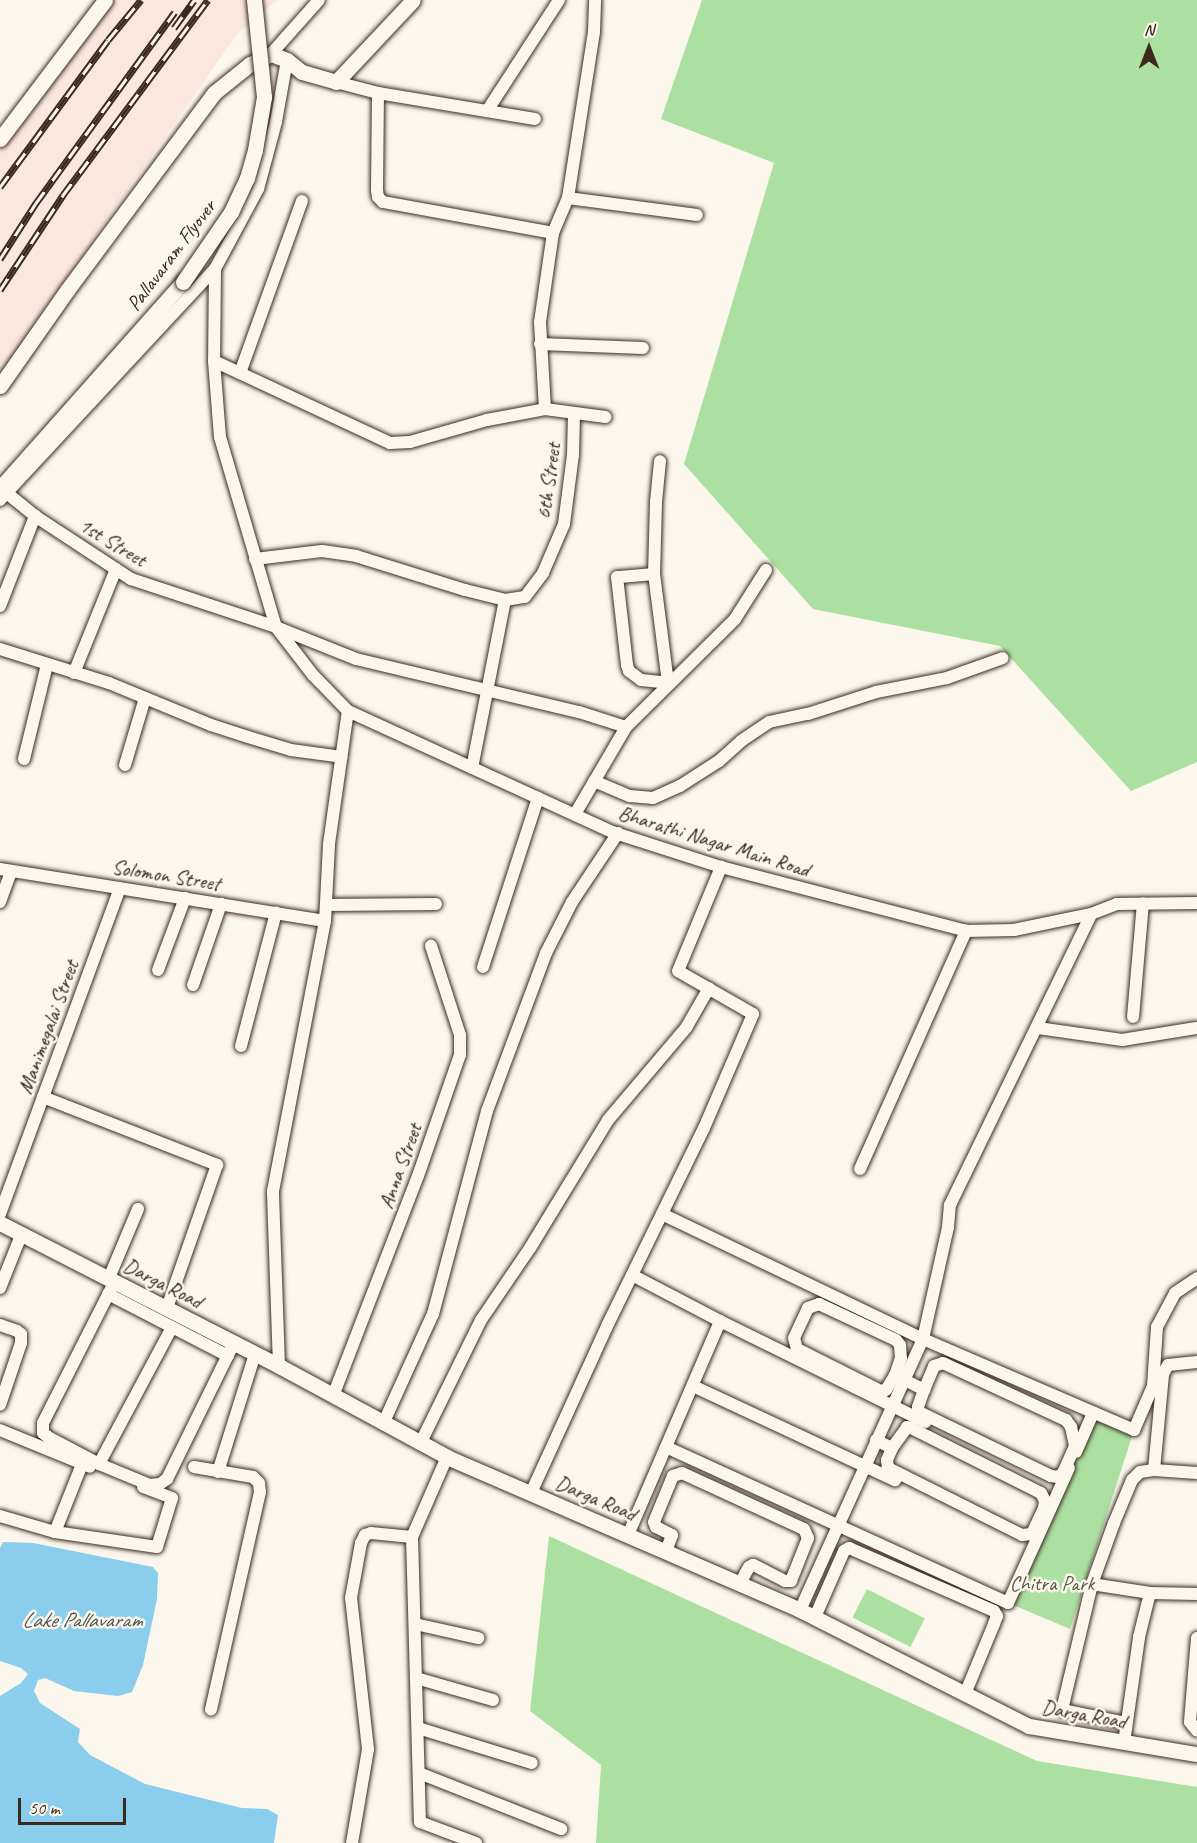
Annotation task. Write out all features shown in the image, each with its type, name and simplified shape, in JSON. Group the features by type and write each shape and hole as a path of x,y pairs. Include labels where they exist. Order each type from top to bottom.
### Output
{"street":[{"path":"0,139 105,0"},
{"name":"Pallavaram Flyover","path":"3,494 183,282 231,212 247,178 255,150 264,97 254,0"},
{"path":"0,386 68,289 214,93 250,64 271,54 319,0"},
{"path":"336,82 413,0"},
{"path":"487,111 559,0"},
{"path":"544,409 540,322 553,233 568,198 594,32 595,0"},
{"path":"271,54 287,60 303,72 378,93 535,119"},
{"path":"3,494 215,269 258,189 276,123 287,60"},
{"path":"378,93 377,190 383,202 553,233"},
{"path":"568,198 697,215"},
{"path":"240,373 303,201"},
{"path":"215,269 214,361 219,437 276,627"},
{"path":"540,344 643,348"},
{"path":"214,361 390,443 410,442 487,420 544,409 605,417"},
{"name":"6th Street","path":"505,600 525,597 535,585 543,573 564,524 573,455 574,413"},
{"path":"660,461 656,502 654,574 668,683"},
{"name":"1st Street","path":"3,494 131,579 276,627 356,659 579,712 626,727"},
{"path":"0,606 35,516"},
{"path":"255,559 322,551 356,556 505,600 472,768"},
{"path":"74,673 116,569"},
{"path":"575,814 626,727 735,619 766,570"},
{"path":"654,574 617,577 627,665 629,671 641,680 668,683"},
{"name":"Bharathi Nagar Main Road","path":"276,627 313,675 348,711 618,833 721,867 966,931 1014,930 1091,914 1117,903 1197,903"},
{"path":"0,649 109,682 248,737 291,750 342,757"},
{"path":"594,781 630,796 653,798 680,786 719,761 741,741 769,722 876,692 947,678 1003,658"},
{"path":"24,759 47,665"},
{"path":"125,765 145,698"},
{"path":"279,1366 273,1191 325,921 329,844 348,711"},
{"path":"483,967 538,798"},
{"path":"383,1424 433,1314 487,1111 546,953 572,902 618,833"},
{"path":"531,1493 632,1275 704,1128 753,1014 678,971 721,867"},
{"path":"0,902 5,870"},
{"name":"Solomon Street","path":"5,870 325,921"},
{"name":"Manimegalai Street","path":"0,1214 120,888"},
{"path":"158,970 185,898"},
{"path":"1133,1017 1143,903"},
{"path":"194,985 221,904"},
{"path":"326,905 436,904"},
{"path":"241,1046 276,913"},
{"path":"800,1610 891,1407 900,1377 901,1358 900,1345 896,1340 819,1304 808,1308 794,1338 796,1349 881,1391 900,1377 923,1339 948,1227 950,1204 1038,1028 1091,914"},
{"path":"860,1168 966,931"},
{"name":"Anna Street","path":"333,1396 418,1176 460,1055 460,1035 431,946"},
{"path":"420,1444 481,1320 530,1248 608,1120 686,1028 709,988"},
{"path":"1038,1028 1122,1040 1196,1028"},
{"path":"43,1097 217,1166 167,1308"},
{"path":"111,1285 172,1327 231,1349 167,1479 160,1484 150,1485 99,1464 43,1433 43,1423 111,1285 138,1209"},
{"path":"662,1214 923,1339 1134,1430 1153,1386 1157,1327 1175,1293 1197,1278"},
{"name":"Darga Road","path":"0,1223 22,1233 111,1285 167,1308 231,1349 255,1354 279,1366 420,1444 800,1610 1029,1726 1197,1754"},
{"path":"0,1288 22,1233"},
{"path":"632,1275 891,1407 1062,1486"},
{"path":"628,1534 720,1321"},
{"path":"0,1325 21,1334 21,1343 0,1403"},
{"path":"99,1464 172,1327"},
{"path":"218,1472 255,1354"},
{"path":"1154,1470 1163,1374 1168,1365 1197,1362"},
{"path":"943,1363 1066,1420 1071,1427 1075,1446 1063,1473 1058,1477 1051,1476 919,1412 918,1407 924,1389 934,1366 943,1363"},
{"path":"900,1377 924,1389"},
{"path":"693,1386 1035,1545"},
{"path":"666,1447 1008,1603 1093,1413"},
{"path":"907,1427 911,1428 1041,1493 1044,1508 1032,1534 1022,1535 888,1468 887,1460 892,1448 907,1427"},
{"path":"0,1430 172,1498 158,1547 55,1532 0,1516"},
{"path":"876,1440 892,1448"},
{"path":"447,1457 412,1537 420,1822 476,1843"},
{"path":"55,1532 82,1464"},
{"path":"194,1467 253,1477 259,1483 260,1492 211,1710"},
{"path":"1126,1723 1062,1710 1092,1584 1132,1480 1140,1472 1154,1470 1197,1473"},
{"path":"666,1551 672,1535 656,1527 654,1522 673,1476 682,1473 804,1528 808,1538 791,1581 786,1581 753,1565 749,1567 740,1583"},
{"path":"352,1843 368,1749 351,1598 361,1543 365,1535 371,1533 412,1537"},
{"path":"815,1617 844,1551 849,1548 994,1611 997,1616 965,1694"},
{"path":"1092,1584 1150,1593 1197,1594"},
{"path":"1124,1743 1139,1637 1150,1593"},
{"path":"415,1624 478,1638"},
{"path":"1197,1638 1190,1722 1197,1731"},
{"path":"416,1678 493,1700"},
{"path":"418,1728 532,1763"},
{"path":"419,1773 561,1829"}],"shaded area":[{"path":"113,0 277,0 237,34 0,373 0,150 53,73"}],"green space":[{"path":"702,0 1197,0 1197,762 1131,791 1000,646 813,609 684,464 774,163 661,119"},
{"name":"Chitra Park","path":"1095,1413 1134,1430 1070,1629 1008,1603"},
{"path":"549,1536 1037,1761 1197,1787 1197,1843 596,1843 601,1765 530,1711"},
{"path":"867,1589 925,1619 910,1647 852,1618"}],"water":[{"name":"Lake Pallavaram","path":"3,1542 33,1543 153,1567 158,1573 157,1599 143,1665 132,1692 118,1696 74,1691 45,1678 38,1680 34,1691 40,1703 80,1729 78,1742 90,1755 145,1784 242,1808 267,1809 278,1815 274,1843 0,1843 0,1696 21,1683 28,1674 21,1668 0,1661 0,1548"}],"railway":[{"path":"0,187 108,40 141,0"},
{"path":"174,28 194,0"},
{"path":"0,290 63,195 208,0"},
{"path":"0,259 36,203 175,12"}]}
